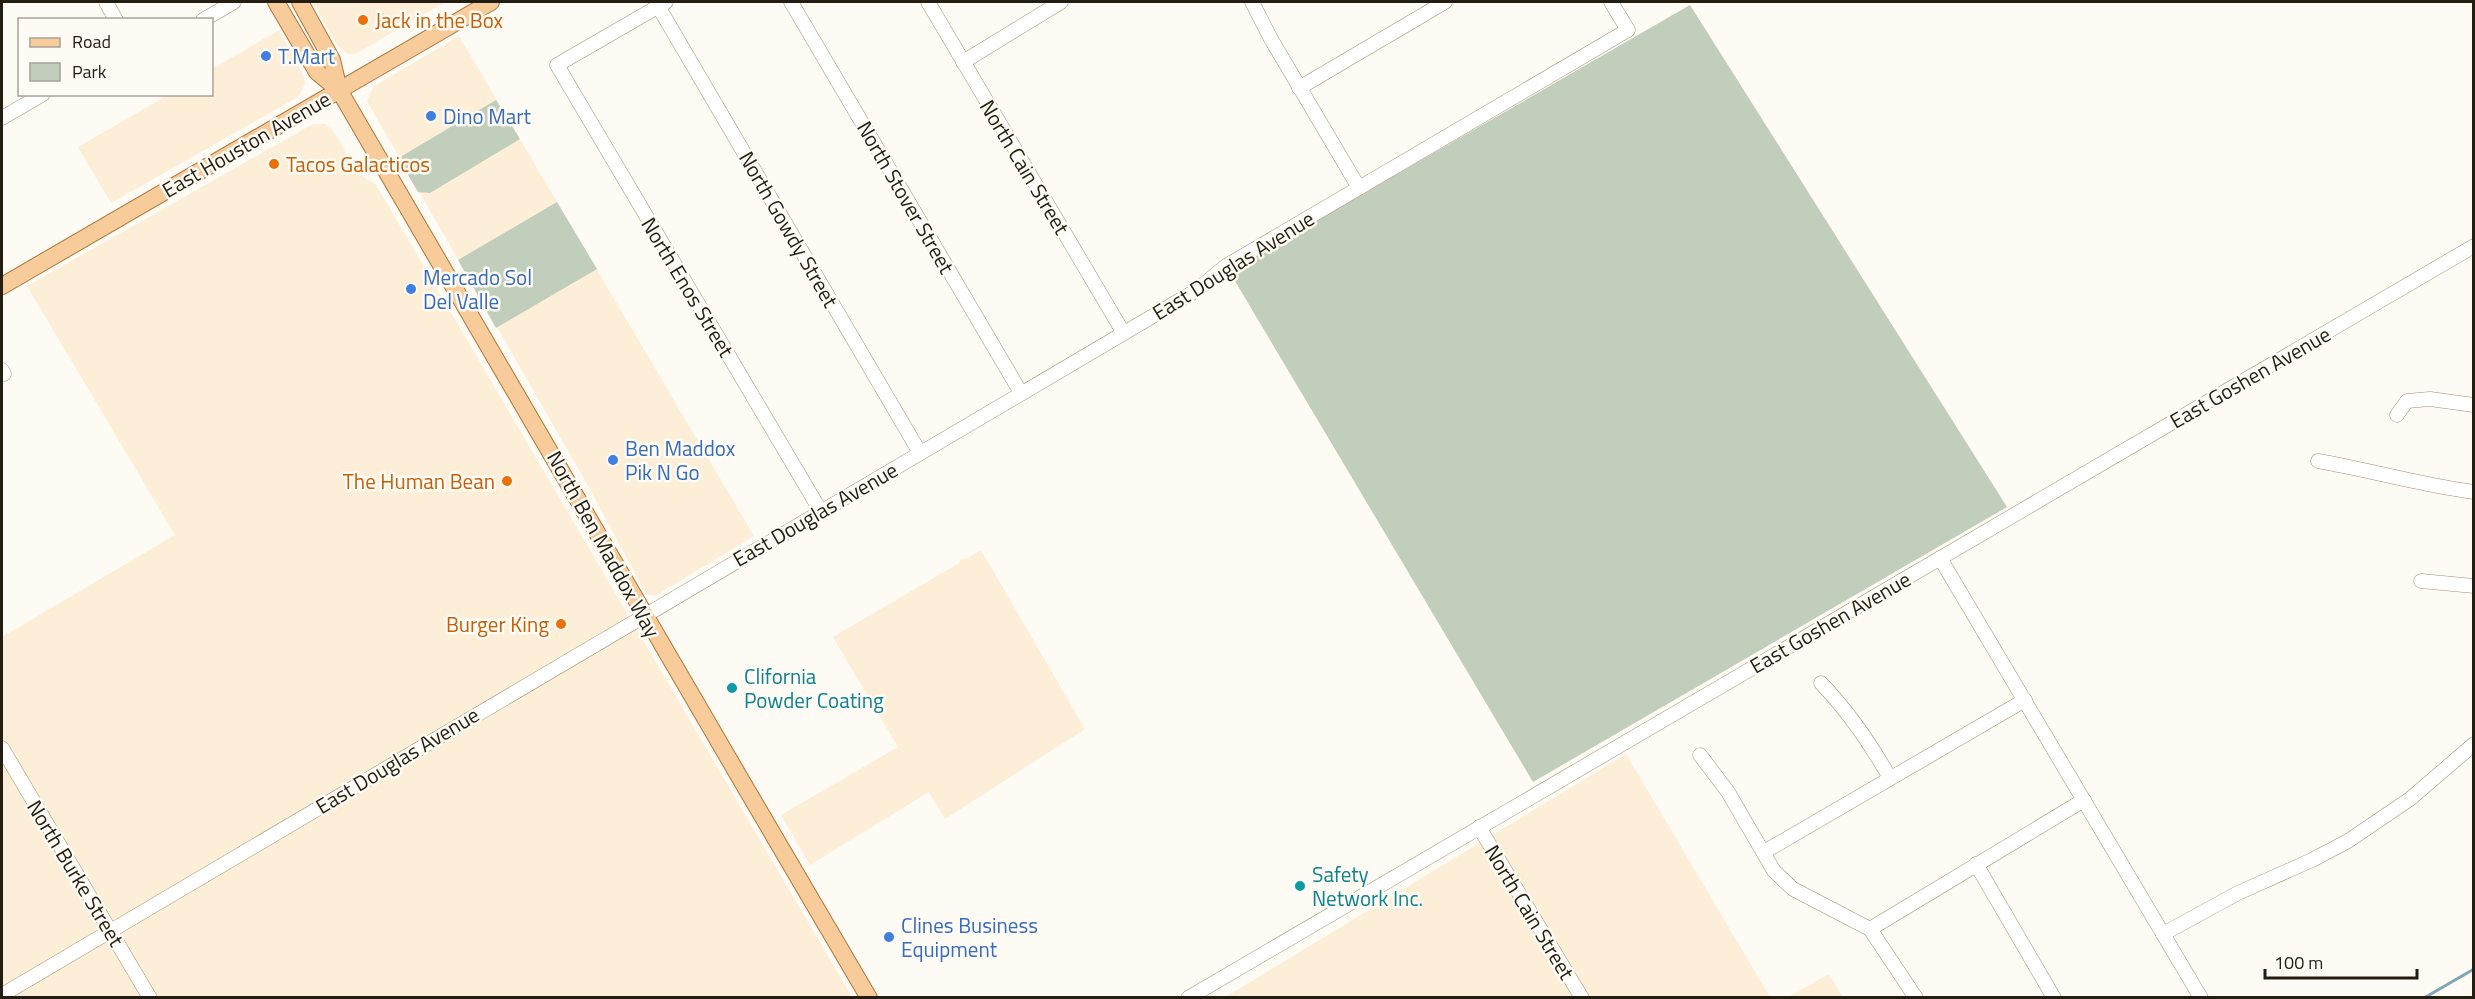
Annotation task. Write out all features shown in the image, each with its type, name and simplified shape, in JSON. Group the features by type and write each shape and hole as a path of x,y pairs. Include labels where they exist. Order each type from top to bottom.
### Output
{"main road":[{"name":"North Ben Maddox Way","path":"276,2 317,72 339,90"},
{"name":"North Ben Maddox Way","path":"300,2 332,60 339,90 572,485 644,615 869,998"},
{"name":"East Houston Avenue","path":"2,286 491,2"}],"street":[{"path":"106,2 115,18"},
{"path":"206,18 234,2"},
{"name":"North Stover Street","path":"791,2 1021,393"},
{"name":"North Cain Street","path":"927,2 1123,332"},
{"path":"963,62 1061,2"},
{"path":"1252,2 1299,88 1359,188"},
{"path":"1299,88 1445,2"},
{"name":"East Douglas Avenue","path":"2,995 820,510 1197,290 1226,266 1628,30 1611,2"},
{"name":"North Enos Street","path":"662,4 557,65 820,510"},
{"name":"North Gowdy Street","path":"662,4 920,453"},
{"path":"2,117 39,96"},
{"name":"East Goshen Avenue","path":"1188,998 2474,246"},
{"path":"2397,415 2407,401 2430,399 2474,405"},
{"path":"2318,460 2365,469 2425,486 2474,492"},
{"path":"1940,558 2201,998"},
{"path":"2421,581 2474,586"},
{"path":"1821,683 1860,729 1890,778"},
{"path":"1764,852 2025,699"},
{"path":"2163,934 2238,893 2348,841 2410,799 2474,744"},
{"name":"North Burke Street","path":"2,747 150,998"},
{"path":"1700,755 1728,792 1774,871 1793,889 1824,902 1870,929 1916,998"},
{"path":"1870,929 2084,800"},
{"name":"North Cain Street","path":"1479,826 1582,998"},
{"path":"1976,864 2054,998"}],"shaded area":[{"path":"313,2 445,2 355,54 348,54 337,45"},
{"path":"279,30 304,77 305,84 298,97 111,203 78,147 166,96 213,96 213,68"},
{"path":"459,36 754,536 655,596 646,594 590,489 367,101 374,86"},
{"path":"313,124 325,124 332,129 358,173 376,185 852,997 2,997 2,637 175,535 27,286"},
{"path":"981,550 1085,729 945,819 929,792 810,865 781,815 898,747 833,637 959,563 961,559 968,558"},
{"path":"1626,754 1770,997 1224,998"},
{"path":"1829,974 1843,997 1788,997"}],"green space":[{"path":"1690,5 2007,507 1533,782 1229,271"},
{"path":"496,100 520,139 430,193 418,192 402,165 402,156"},
{"path":"557,202 597,269 496,328 458,260"}],"waterway":[{"path":"2424,998 2474,969"}],"place":[{"name":"Jack in the Box","path":"363,20"},
{"name":"T.Mart","path":"266,56"},
{"name":"Dino Mart","path":"431,116"},
{"name":"Tacos Galacticos","path":"274,164"},
{"name":"Mercado Sol Del Valle","path":"411,289"},
{"name":"Ben Maddox Pik N Go","path":"613,460"},
{"name":"The Human Bean","path":"507,481"},
{"name":"Burger King","path":"561,624"},
{"name":"Clifornia Powder Coating","path":"732,688"},
{"name":"Safety Network Inc.","path":"1300,886"},
{"name":"Clines Business Equipment","path":"889,937"}]}
